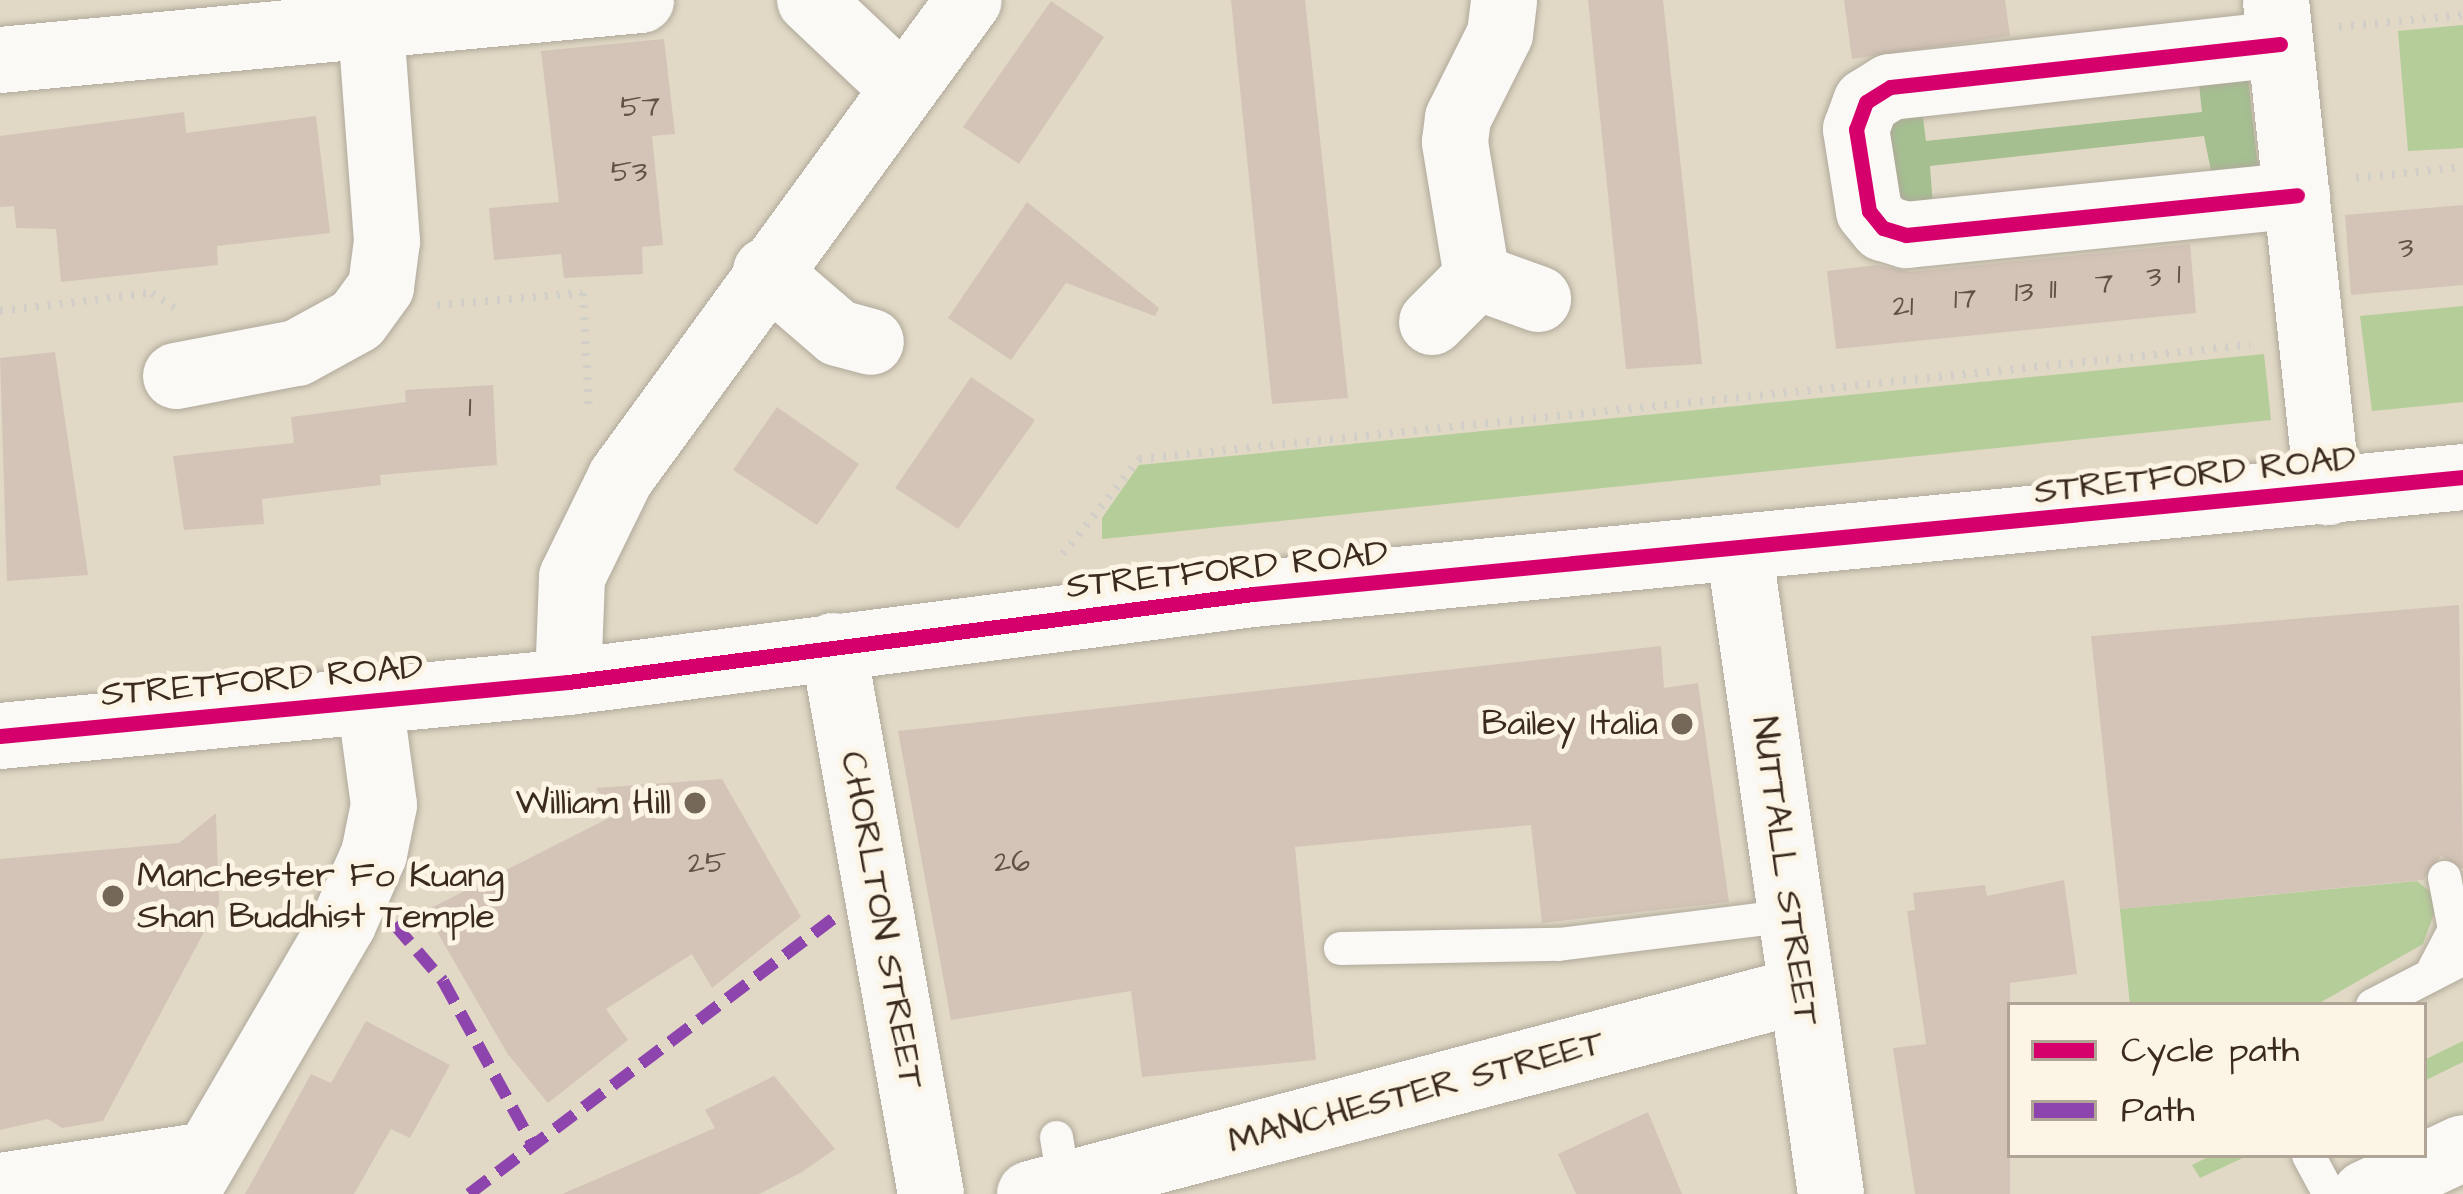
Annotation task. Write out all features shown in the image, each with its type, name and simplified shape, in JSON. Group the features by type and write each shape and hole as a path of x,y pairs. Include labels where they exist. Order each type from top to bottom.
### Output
{"street":[{"path":"0,60 641,0"},
{"path":"810,0 902,87"},
{"path":"568,682 572,577 621,477 766,271 969,0"},
{"path":"1432,322 1508,288 1455,142 1466,100 1500,34 1504,0"},
{"path":"2296,189 1906,235 1883,228 1868,211 1856,129 1866,102 1890,87 2279,25 2328,493"},
{"path":"203,354 297,353 357,320 381,286 387,241 371,27"},
{"path":"766,271 838,333 882,345"},
{"name":"STRETFORD ROAD","path":"0,736 568,682 1007,625 2463,477"},
{"name":"NUTTALL STREET","path":"1739,548 1831,1194"},
{"name":"CHORLTON STREET","path":"833,646 932,1194"},
{"path":"0,1186 196,1174 343,924 374,854 384,805 370,702"},
{"name":"MANCHESTER STREET","path":"1050,1172 1802,990"},
{"path":"2365,1194 2463,1148"}],"lane":[{"path":"2431,973 2454,929 2444,878"},
{"path":"1340,948 1558,944 1791,915"},
{"path":"2378,1002 2463,958"},
{"path":"2310,1158 2329,1194"}],"path":[{"path":"2279,25 2463,15"},
{"path":"2296,189 2463,167"},
{"path":"381,286 418,308 584,293 590,451 621,477"},
{"path":"0,311 152,293 203,354"},
{"path":"1007,625 1139,459 2312,339"}],"green space":[{"path":"2463,25 2463,148 2408,151 2398,31"},
{"path":"2246,60 2260,186 2215,191 2204,136 1930,166 1934,220 1888,207 1889,104 1920,95 1926,141 2202,112 2197,66"},
{"path":"2463,306 2463,402 2372,411 2360,316"},
{"path":"2264,354 2271,420 1102,539 1102,518 1139,465"},
{"path":"2417,881 2439,899 2423,944 2321,1002 2130,1002 2120,909"},
{"path":"2463,1041 2463,1062 2427,1080 2427,1059"},
{"path":"2206,1158 2243,1158 2200,1178 2192,1165"}],"building":[{"path":"1231,0 1305,0 1348,398 1272,404"},
{"path":"1588,0 1663,0 1702,364 1626,369"},
{"path":"1844,0 2005,0 2010,36 1852,59"},
{"path":"1051,1 1104,37 1019,164 963,127"},
{"path":"664,39 675,134 652,136 663,245 642,247 643,274 564,278 561,254 494,260 489,208 559,202 541,51"},
{"path":"184,112 186,133 316,116 330,233 217,246 218,265 61,282 56,229 16,228 14,206 0,207 0,136"},
{"path":"1027,202 1159,308 1155,316 1066,283 1011,360 948,318"},
{"path":"2463,205 2463,285 2351,295 2345,215"},
{"path":"2190,244 2196,313 1836,349 1827,271 1876,265 1910,272"},
{"path":"55,352 88,575 7,581 0,358"},
{"path":"971,377 1035,420 958,529 895,488"},
{"path":"493,385 497,465 380,475 381,485 262,499 264,524 184,530 173,456 294,443 291,417 406,402 405,390"},
{"path":"777,407 859,464 817,525 733,470"},
{"path":"2459,605 2463,869 2441,856 2423,880 2120,909 2091,636"},
{"path":"1661,646 1664,688 1698,683 1729,902 1542,923 1531,825 1295,847 1316,1060 1142,1077 1131,991 951,1020 898,731"},
{"path":"722,779 801,917 712,988 692,954 606,1009 628,1040 548,1103 507,1053 425,911 613,816 596,788"},
{"path":"216,813 219,904 103,1121 62,1128 48,1119 0,1130 0,859 179,843"},
{"path":"2064,880 2077,974 2010,983 2010,1194 1915,1194 1893,1048 1926,1044 1907,911 1915,910 1913,893 1985,885 1987,896"},
{"path":"366,1021 450,1065 410,1138 391,1129 354,1194 245,1194 311,1074 331,1083"},
{"path":"774,1076 835,1149 802,1172 759,1194 562,1194 715,1128 705,1110"},
{"path":"1648,1112 1682,1194 1576,1194 1558,1154"}],"marked path":[{"path":"469,1194 839,914"},
{"path":"394,924 443,981 535,1149"}],"cycle path":[{"path":"2280,44 1890,87 1866,102 1856,129 1869,211 1883,228 1906,235 2297,195"},
{"path":"0,736 568,682 1253,594 2463,477"}],"place":[{"name":"Bailey Italia","path":"1682,724"},
{"name":"William Hill","path":"695,803"},
{"name":"Manchester Fo Kuang Shan Buddhist Temple","path":"113,896"}]}
